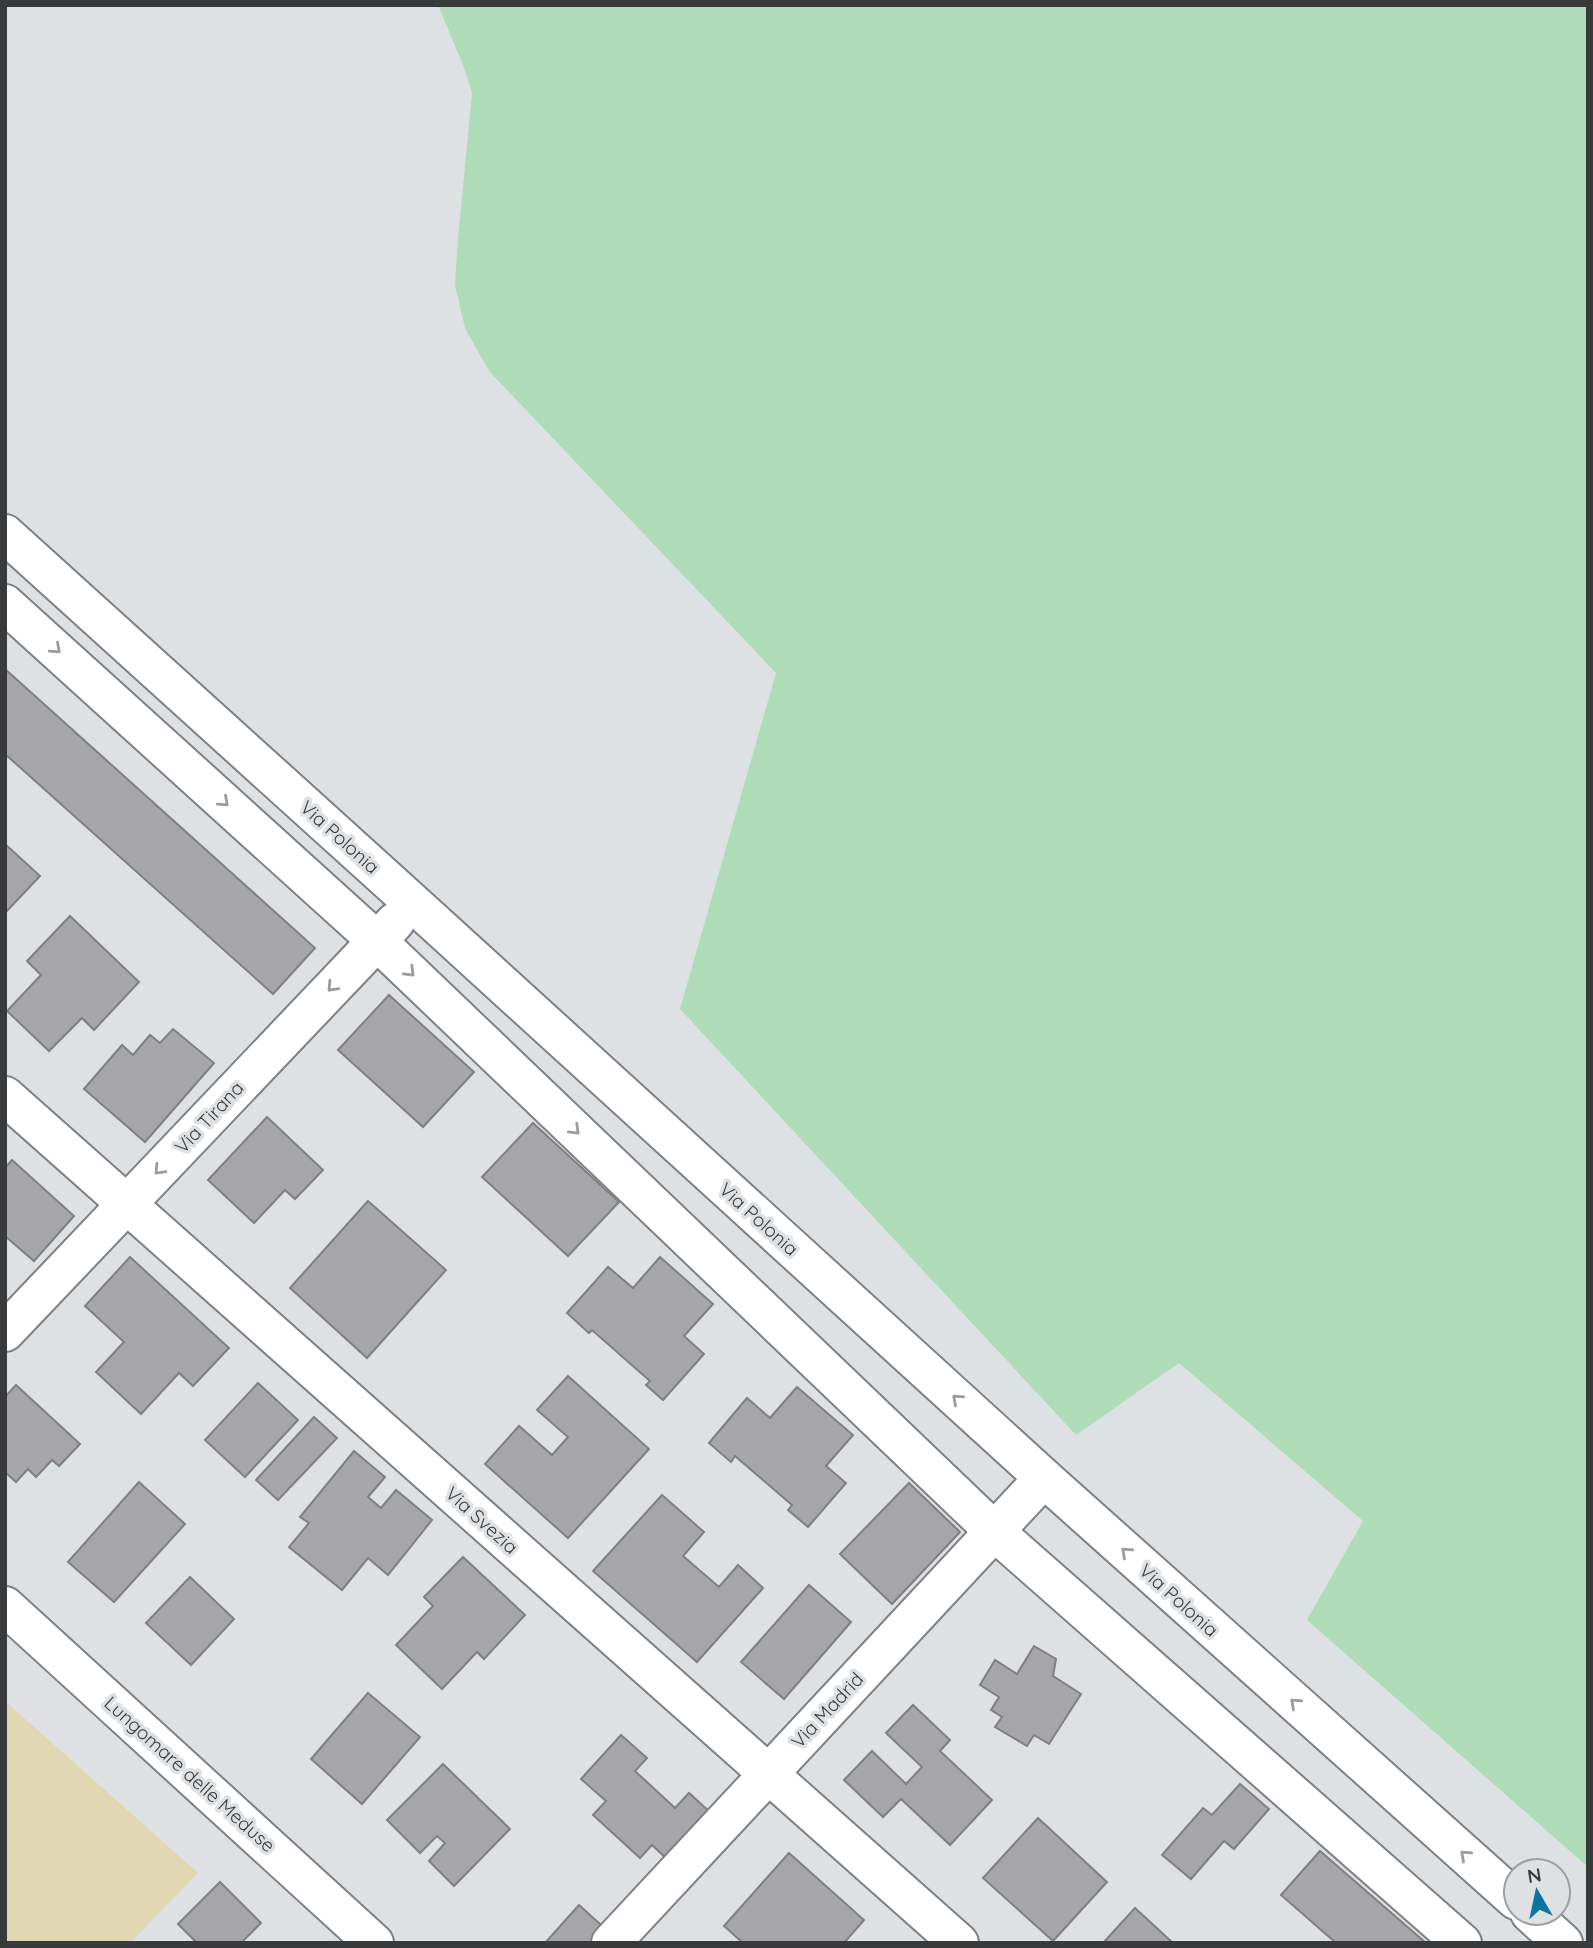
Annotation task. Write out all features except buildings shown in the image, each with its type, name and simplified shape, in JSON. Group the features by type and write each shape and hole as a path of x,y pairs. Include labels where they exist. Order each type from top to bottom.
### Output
{"street":[{"name":"Via Polonia","path":"5,534 1044,1478 1502,1887"},
{"path":"5,604 376,940 994,1531 1462,1943"},
{"name":"Via Tirana","path":"5,1332 376,940 414,904"},
{"name":"Via Svezia","path":"5,1096 959,1943"},
{"name":"Via Madrid","path":"611,1943 1044,1478"},
{"name":"Lungomare delle Meduse","path":"5,1606 374,1943"},
{"path":"1545,1927 1563,1943"}],"green space":[{"path":"438,5 1588,5 1588,1867 1307,1620 1363,1521 1179,1363 1076,1435 680,1009 776,673 489,371 465,328 455,285 472,93"}],"sand":[{"path":"5,1701 198,1873 130,1943 5,1943"}]}
